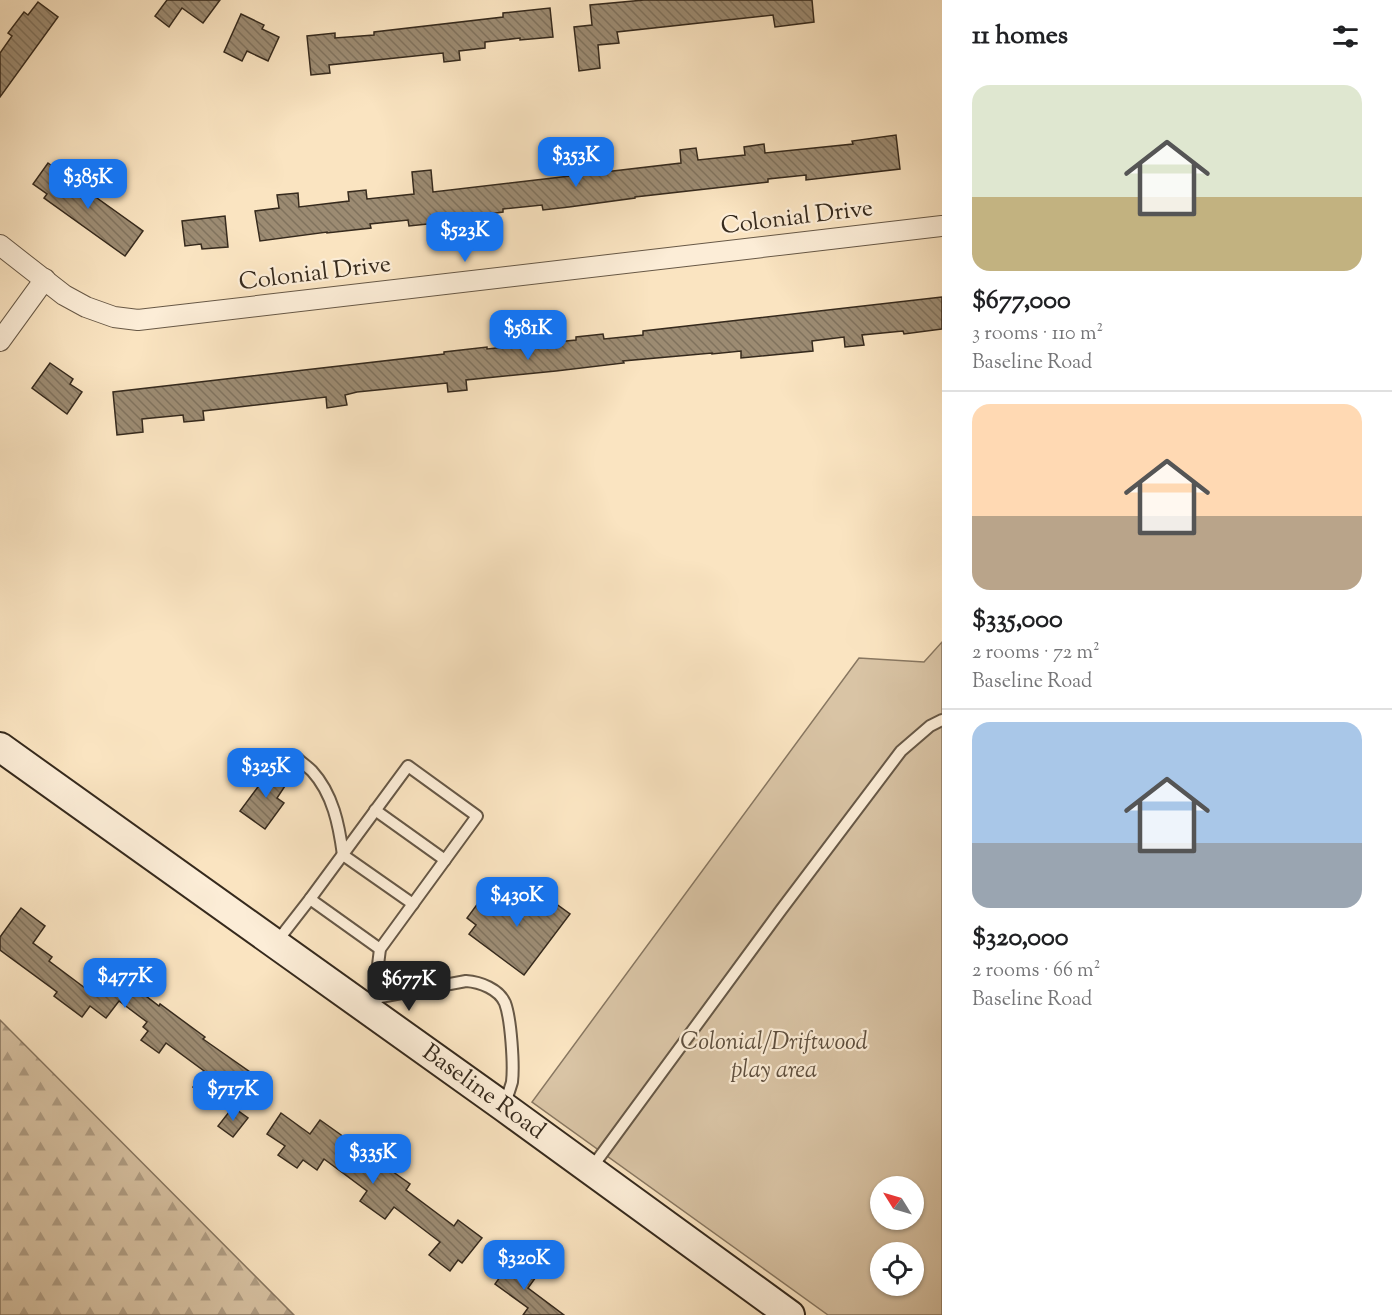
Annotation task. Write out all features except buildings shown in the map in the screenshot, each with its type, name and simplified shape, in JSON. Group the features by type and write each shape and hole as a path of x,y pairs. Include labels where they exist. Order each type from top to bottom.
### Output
{"street":[{"name":"Colonial Drive","path":"0,245 64,295 86,307 114,317 138,320 942,226"},
{"path":"0,341 45,279"},
{"name":"Baseline Road","path":"0,747 275,944 369,1001 504,1107 790,1315"}],"lane":[{"path":"590,1170 901,752 930,726 942,720"},
{"path":"298,759 313,772 333,807 343,855 413,904"},
{"path":"275,944 408,766 477,816 380,950 377,973 369,1001 466,981 482,984 499,995 505,1002 511,1031 513,1061 512,1082 504,1107"},
{"path":"375,810 445,860"},
{"path":"310,899 380,950"}],"green space":[{"name":"Colonial/Driftwood play area","path":"942,642 942,1315 828,1315 532,1102 859,658 924,662"},
{"path":"0,1020 294,1315 0,1315"}]}
